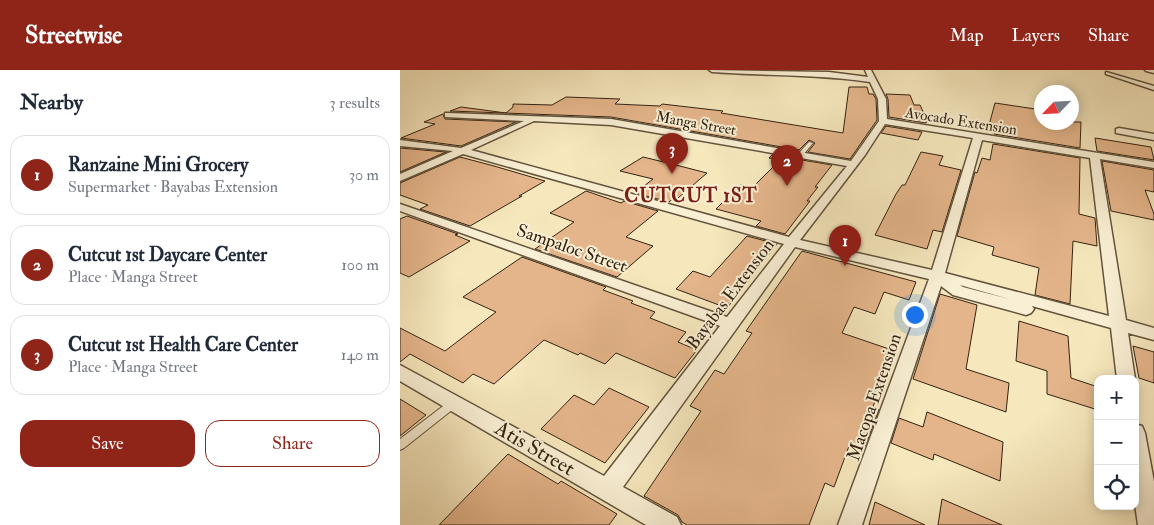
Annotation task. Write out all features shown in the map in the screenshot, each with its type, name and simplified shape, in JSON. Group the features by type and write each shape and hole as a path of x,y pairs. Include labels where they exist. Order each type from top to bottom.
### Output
{"street":[{"path":"712,70 855,77 870,75 882,99 883,121"},
{"path":"1148,70 1154,71"},
{"path":"1108,73 1154,88"},
{"name":"Manga Street","path":"448,115 611,122 854,164"},
{"path":"400,178 533,119"},
{"name":"Avocado Extension","path":"883,121 978,138 1154,165"},
{"name":"Bayabas Extension","path":"608,490 792,242 854,164 883,121"},
{"path":"1119,131 1154,137"},
{"name":"Macopa Extension","path":"850,525 937,276 978,138"},
{"path":"400,143 442,146 792,242 937,276 958,291 1118,330 1154,334"},
{"path":"1095,156 1125,375"},
{"name":"Sampaloc Street","path":"400,207 731,324"},
{"path":"1118,330 1154,345"},
{"name":"Atis Street","path":"400,372 669,525"},
{"path":"1139,458 1150,525"}],"lane":[{"path":"800,155 811,143"},
{"path":"400,446 454,403"}],"building":[{"path":"849,87 867,87 869,94 873,94 876,99 877,120 850,159 808,152 815,143 809,140 799,150 611,117 450,111 461,107 506,113 513,107 513,104 552,105 566,97 620,99 615,104 660,106 662,104 723,111 721,113 843,133"},
{"path":"886,94 910,95 914,105 920,105 927,120 926,123 889,117"},
{"path":"995,103 1034,109 1034,130 1079,130 1079,122 1081,122 1080,148 994,134 995,131 988,129"},
{"path":"443,114 445,119 516,122 461,146 401,138 435,124 424,122"},
{"path":"886,126 922,132 918,140 881,133"},
{"path":"1095,138 1151,147 1154,160 1097,151"},
{"path":"993,144 1080,158 1079,214 1095,218 1097,246 1073,241 1070,304 1035,295 1039,268 992,255 994,247 957,236 975,172 977,173 982,158 990,160"},
{"path":"400,148 446,152 400,172"},
{"path":"921,152 943,156 939,165 961,170 942,232 933,230 927,249 875,235 896,194 902,185 905,185"},
{"path":"772,155 832,165 815,187 818,187 807,201 810,201 785,234 756,226 761,221 716,209 740,185 752,188 780,160 769,158"},
{"path":"460,157 545,181 470,226 420,209 428,205 400,195 400,183"},
{"path":"643,157 707,173 678,198 675,197 669,202 635,193 653,179 620,171"},
{"path":"1102,161 1154,170 1154,192 1145,190 1154,214 1154,220 1111,211"},
{"path":"586,191 621,203 624,201 658,211 626,237 653,246 617,277 535,249 574,222 550,213"},
{"path":"407,216 458,234 455,235 470,241 409,277 400,273 400,219"},
{"path":"747,236 777,244 727,308 676,289 693,271 710,277"},
{"path":"802,251 916,282 909,300 884,292 875,314 854,307 842,333 892,350 873,407 879,410 863,452 849,446 834,487 825,483 809,525 687,525 682,522 678,515 644,496 701,411 690,406 715,370 724,374 752,333 746,331"},
{"path":"522,257 606,287 603,290 633,301 631,303 655,312 650,318 686,332 678,342 697,350 675,378 616,353 605,364 580,353 578,355 544,340 494,384 473,374 463,383 410,354 400,362 400,328 445,351 496,312 463,297"},
{"path":"940,294 977,305 966,369 1009,383 1006,412 913,379"},
{"path":"1019,321 1068,336 1071,378 1094,386 1094,409 1047,394 1047,371 1016,361"},
{"path":"1133,346 1154,352 1154,383 1139,378"},
{"path":"609,388 649,407 605,463 541,429 574,395 594,405"},
{"path":"400,399 426,415 400,436"},
{"path":"927,412 1003,442 1000,481 934,454 933,460 891,443 899,418 923,427"},
{"path":"508,454 558,484 561,481 617,514 609,525 439,525"},
{"path":"942,499 1002,525 938,525"},
{"path":"875,502 925,525 869,525"}],"place":[{"name":"Cutcut 1st Health Care Center","path":"672,174"},
{"name":"Cutcut 1st Daycare Center","path":"787,186"},
{"name":"Ranzaine Mini Grocery","path":"845,266"}],"district":[{"name":"CUTCUT 1ST","path":"691,195"}]}
